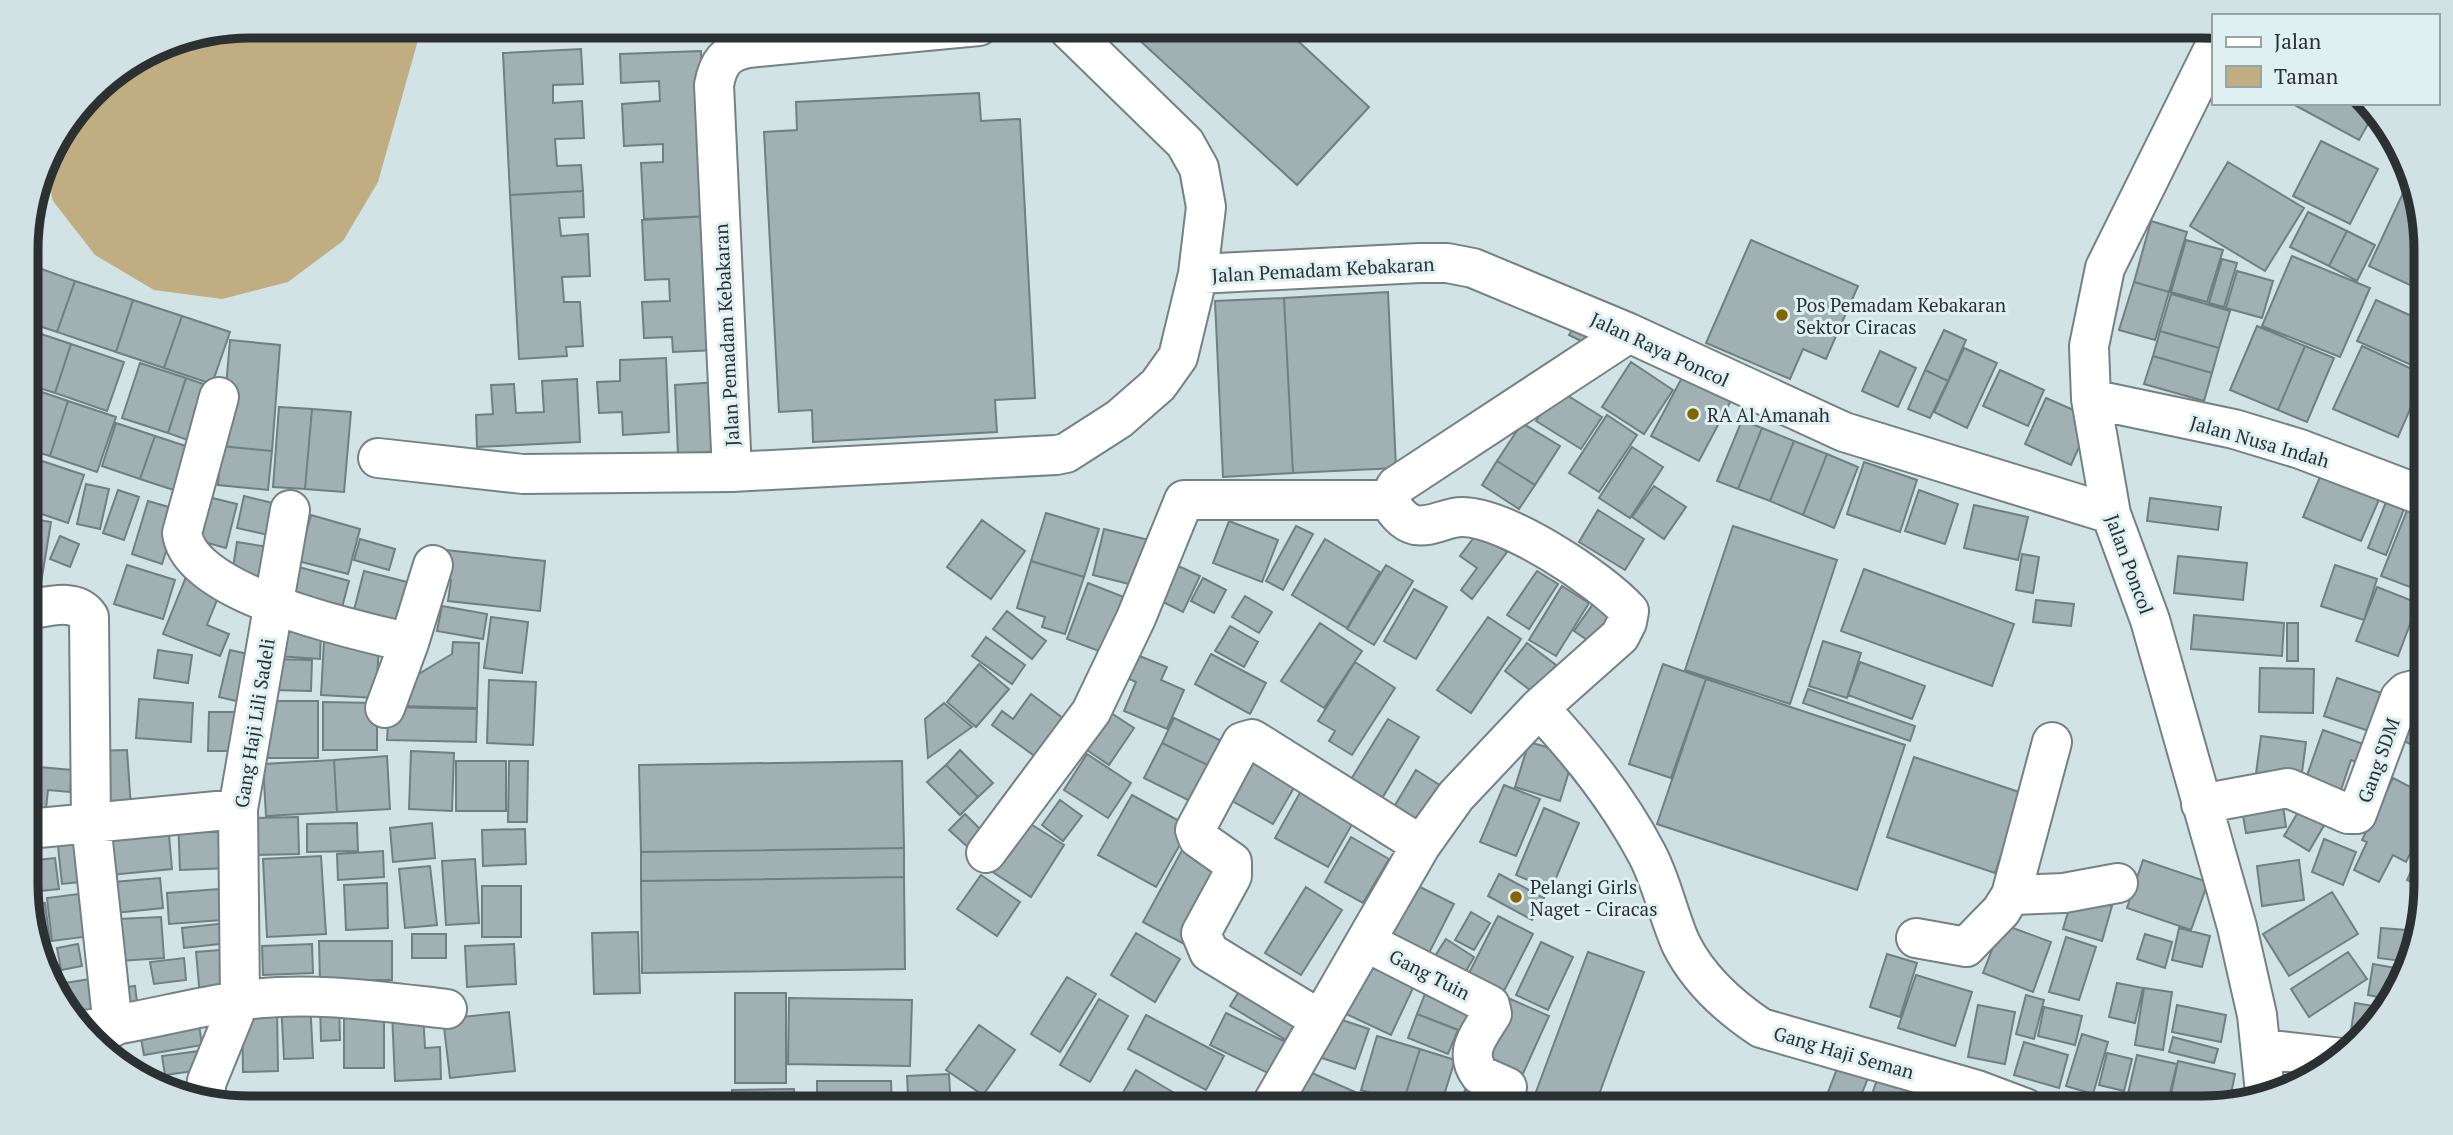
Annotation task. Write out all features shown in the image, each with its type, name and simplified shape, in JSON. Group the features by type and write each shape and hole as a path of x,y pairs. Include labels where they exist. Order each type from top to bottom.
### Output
{"street":[{"name":"Jalan Pemadam Kebakaran","path":"853,38 732,51 723,60 714,85 732,472 1066,453 1119,419 1158,385 1178,357 1198,274 1206,207 1199,168 1185,143 1077,38"},
{"name":"Jalan Poncol","path":"2212,52 2105,268 2090,346 2091,399 2111,514 2150,620 2237,927 2262,1049 2265,1087"},
{"name":"Jalan Pemadam Kebakaran","path":"1198,274 1447,263"},
{"name":"Jalan Raya Poncol","path":"1447,263 1473,268 1629,333 1843,432 2111,514"},
{"path":"1389,499 1396,486 1629,333"},
{"path":"219,397 182,533 183,542 199,565 272,606 409,643"},
{"name":"Jalan Nusa Indah","path":"2091,399 2273,441 2414,493"},
{"path":"377,458 523,474 732,472"},
{"path":"986,853 1091,712 1136,618 1184,499 1389,499"},
{"path":"1276,1096 1421,845 1456,796 1539,708 1619,636 1628,622 1629,611 1619,600 1551,551 1480,519 1460,517 1430,525 1413,524 1396,512 1389,499"},
{"name":"Gang Haji Lili Sadeli","path":"205,1091 240,1000 238,809 290,510"},
{"path":"385,708 433,565"},
{"path":"38,608 63,604 80,608 89,617 91,823 99,1028 240,1000 339,997 447,1009"},
{"name":"Gang SDM","path":"2201,804 2288,788 2348,814 2357,814 2400,698 2406,692 2414,690"},
{"name":"Gang Haji Seman","path":"1539,708 1587,759 1616,801 1648,856 1682,945 1706,983 1732,1009 1761,1028 1993,1096"},
{"path":"1319,1019 1209,951 1203,942 1201,933 1232,876 1232,862 1198,838 1195,830 1242,742 1252,739 1421,845"},
{"path":"1916,938 1966,947 2001,911 2011,895 2052,742"},
{"path":"38,828 238,809"},
{"path":"2011,895 2064,893 2118,883"},
{"name":"Gang Tuin","path":"1366,942 1490,1005 1492,1014 1471,1055 1480,1075 1507,1087 1505,1096"},
{"path":"2262,1049 2327,1056"}],"green space":[{"path":"419,38 378,182 343,241 288,282 222,299 154,290 95,255 53,201 49,185 55,169 82,121 100,100 121,82 157,60 195,46 222,40"}],"building":[{"path":"1137,38 1295,38 1369,107 1297,185"},
{"path":"581,49 583,84 553,85 553,103 582,101 584,138 555,139 557,166 581,165 583,191 510,195 503,53"},
{"path":"701,51 710,216 644,219 641,163 663,162 663,144 624,146 622,104 660,101 659,81 621,83 620,54"},
{"path":"979,93 981,121 1020,119 1035,398 995,400 997,432 813,442 812,410 779,412 764,132 797,130 796,102"},
{"path":"2295,105 2357,105 2370,120 2359,140"},
{"path":"2321,141 2378,169 2350,224 2293,196"},
{"path":"2228,162 2304,208 2265,271 2190,226"},
{"path":"583,191 584,217 559,218 561,236 588,234 590,276 562,277 564,302 580,302 583,346 566,347 567,356 519,359 510,195"},
{"path":"2403,193 2407,195 2413,222 2414,287 2369,266"},
{"path":"2308,212 2347,231 2329,266 2290,247"},
{"path":"710,216 716,350 673,352 672,337 644,338 642,302 670,301 669,279 645,280 642,220"},
{"path":"2151,221 2187,232 2169,292 2134,282"},
{"path":"2347,231 2375,245 2357,281 2329,266"},
{"name":"Pos Pemadam Kebakaran Sektor Ciracas","path":"1751,240 1858,286 1826,359 1803,349 1790,379 1706,343"},
{"path":"2186,240 2223,250 2207,302 2171,292"},
{"path":"2292,256 2370,288 2340,357 2262,326"},
{"path":"2222,259 2237,263 2224,307 2209,303"},
{"path":"39,268 75,281 57,332 39,326"},
{"path":"2237,271 2273,281 2262,318 2226,308"},
{"path":"75,281 133,300 116,352 57,332"},
{"path":"2134,282 2169,292 2155,340 2119,330"},
{"path":"1388,292 1396,468 1293,473 1284,298"},
{"path":"2171,294 2230,311 2219,348 2160,331"},
{"path":"1284,298 1293,473 1223,477 1215,301"},
{"path":"133,300 182,316 164,368 116,352"},
{"path":"2376,300 2414,317 2414,366 2357,341"},
{"path":"182,316 230,332 212,384 164,368"},
{"path":"1578,319 1603,332 1595,348 1569,335"},
{"path":"2257,326 2305,346 2278,410 2230,390"},
{"path":"1944,330 1966,340 1948,381 1925,370"},
{"path":"2160,331 2219,348 2212,373 2153,356"},
{"path":"39,333 71,344 55,393 39,388"},
{"path":"230,340 280,345 272,451 221,446"},
{"path":"71,344 124,362 107,411 55,393"},
{"path":"2305,346 2334,358 2307,422 2278,410"},
{"path":"2362,346 2414,370 2414,400 2398,437 2333,409"},
{"path":"1964,348 1997,363 1967,428 1934,412"},
{"path":"1880,351 1916,368 1898,407 1862,391"},
{"path":"2153,356 2212,373 2204,401 2144,384"},
{"path":"666,358 669,432 623,435 622,412 599,413 597,382 620,381 620,360"},
{"path":"1631,362 1673,390 1644,434 1602,407"},
{"path":"140,363 186,378 168,433 122,418"},
{"name":"RA Al Amanah","path":"1687,368 1735,393 1699,461 1651,436"},
{"path":"1925,370 1948,381 1930,418 1908,409"},
{"path":"2000,370 2044,390 2028,426 1983,406"},
{"path":"186,378 215,388 196,443 168,433"},
{"path":"577,379 580,442 477,447 476,415 493,414 491,385 514,384 516,413 544,412 542,381"},
{"path":"718,382 722,451 678,454 675,385"},
{"path":"1557,389 1602,417 1581,449 1536,421"},
{"path":"39,391 68,401 50,456 39,453"},
{"path":"2046,398 2092,418 2071,465 2025,444"},
{"path":"68,401 116,417 97,472 50,456"},
{"path":"279,407 312,409 305,489 273,487"},
{"path":"312,409 351,412 344,492 305,489"},
{"path":"1607,415 1637,435 1599,492 1569,473"},
{"path":"1742,420 1762,428 1738,489 1717,481"},
{"path":"116,423 155,436 140,479 102,466"},
{"path":"1522,423 1560,446 1535,485 1497,461"},
{"path":"1762,428 1794,441 1770,501 1738,489"},
{"path":"155,436 201,451 186,494 140,479"},
{"path":"1794,441 1827,454 1803,515 1770,501"},
{"path":"221,446 272,451 268,490 218,485"},
{"path":"1632,447 1663,467 1630,518 1599,498"},
{"path":"1827,454 1858,467 1834,528 1803,515"},
{"path":"39,460 84,475 68,523 39,513"},
{"path":"1497,461 1535,485 1519,509 1482,485"},
{"path":"1864,462 1917,480 1900,532 1847,514"},
{"path":"2323,470 2381,495 2361,541 2303,517"},
{"path":"86,484 109,489 100,529 77,524"},
{"path":"1654,486 1686,507 1664,539 1632,517"},
{"path":"118,490 139,497 124,540 103,533"},
{"path":"1919,490 1958,504 1945,544 1905,531"},
{"path":"204,496 237,504 226,548 193,539"},
{"path":"244,496 285,506 277,537 237,528"},
{"path":"2150,498 2221,507 2218,530 2147,521"},
{"path":"148,501 179,510 162,564 132,554"},
{"path":"2386,502 2404,509 2386,555 2368,548"},
{"path":"1974,505 2028,517 2018,560 1964,548"},
{"path":"2408,508 2414,510 2414,588 2381,576"},
{"path":"1598,510 1644,539 1625,570 1579,542"},
{"path":"1046,513 1099,529 1084,577 1031,561"},
{"path":"311,515 360,529 348,574 298,561"},
{"path":"39,520 51,522 38,595"},
{"path":"982,520 1025,551 991,599 947,567"},
{"path":"1229,521 1278,540 1262,582 1213,563"},
{"path":"1296,526 1313,534 1283,590 1266,581"},
{"path":"1733,526 1837,560 1790,704 1685,670"},
{"path":"1104,529 1153,541 1141,587 1093,575"},
{"path":"1478,532 1507,552 1472,599 1461,590 1477,568 1460,556"},
{"path":"60,536 79,544 70,567 50,559"},
{"path":"360,539 395,549 389,570 354,560"},
{"path":"1325,539 1380,572 1347,628 1292,595"},
{"path":"237,542 274,548 269,579 232,574"},
{"path":"446,550 545,561 540,611 448,601 451,580 443,579"},
{"path":"2022,554 2039,557 2033,593 2016,590"},
{"path":"2178,556 2247,563 2243,600 2174,593"},
{"path":"1031,561 1084,577 1065,634 1042,627 1045,617 1017,608"},
{"path":"127,565 175,580 163,619 114,604"},
{"path":"1176,565 1200,576 1183,612 1159,600"},
{"path":"1386,565 1413,581 1374,645 1347,629"},
{"path":"2335,565 2377,579 2364,620 2321,606"},
{"path":"299,567 349,581 340,615 290,601"},
{"path":"1864,569 2014,624 1992,686 1841,631"},
{"path":"364,571 411,583 400,626 353,614"},
{"path":"1537,571 1558,584 1529,629 1507,615"},
{"path":"186,577 221,590 207,625 229,634 220,656 163,634"},
{"path":"1203,578 1226,590 1214,613 1191,601"},
{"path":"1088,583 1134,601 1112,656 1067,639"},
{"path":"1562,586 1589,603 1556,656 1529,640"},
{"path":"2377,587 2414,601 2414,614 2398,656 2356,641"},
{"path":"1414,589 1447,607 1416,659 1384,641"},
{"path":"1245,596 1272,612 1259,633 1232,617"},
{"path":"2036,600 2074,604 2071,626 2033,622"},
{"path":"1593,604 1618,621 1599,648 1574,631"},
{"path":"442,606 487,614 483,639 437,631"},
{"path":"1007,611 1046,641 1032,659 993,629"},
{"path":"2194,615 2284,623 2282,656 2191,649"},
{"path":"491,617 528,622 522,673 484,668"},
{"path":"1488,617 1521,639 1471,713 1437,690"},
{"path":"1320,623 1362,651 1324,708 1281,681"},
{"path":"2287,623 2298,623 2298,661 2287,661"},
{"path":"1230,626 1258,642 1244,667 1215,651"},
{"path":"278,630 321,632 320,659 277,656"},
{"path":"986,637 1025,665 1012,684 972,656"},
{"path":"1823,641 1861,653 1847,698 1809,686"},
{"path":"324,642 379,644 376,698 321,695"},
{"path":"453,642 479,643 477,708 400,706 412,678 452,654"},
{"path":"1527,643 1556,665 1534,693 1505,671"},
{"path":"158,650 192,655 188,683 154,678"},
{"path":"230,650 257,656 245,703 219,697"},
{"path":"1211,654 1266,683 1250,714 1195,684"},
{"path":"1137,655 1167,667 1161,680 1184,690 1167,729 1124,711 1136,682 1127,678"},
{"path":"272,659 312,660 311,691 271,690"},
{"path":"1355,662 1395,688 1352,755 1329,741 1335,731 1318,721"},
{"path":"1860,662 1925,686 1912,719 1848,695"},
{"path":"979,664 1009,689 976,727 947,702"},
{"path":"1663,664 1706,679 1671,778 1629,764"},
{"path":"2260,668 2314,669 2313,713 2259,712"},
{"path":"2337,678 2387,695 2375,733 2324,716"},
{"path":"1706,679 1905,745 1857,890 1657,824"},
{"path":"489,680 536,682 533,745 487,743"},
{"path":"1808,689 1915,726 1910,741 1803,703"},
{"path":"1031,694 1068,722 1040,760 992,725 1002,711 1013,719"},
{"path":"139,699 193,703 191,742 136,738"},
{"path":"267,701 318,701 318,758 267,758"},
{"path":"323,702 377,703 377,750 323,750"},
{"path":"944,703 972,727 928,758 925,719"},
{"path":"389,707 477,709 476,742 387,740"},
{"path":"2414,707 2414,746 2398,738"},
{"path":"1105,709 1134,728 1109,765 1081,746"},
{"path":"209,712 248,712 248,751 208,751"},
{"path":"1174,718 1234,747 1222,772 1162,743"},
{"path":"1388,719 1419,737 1381,800 1350,781"},
{"path":"2323,730 2375,748 2368,766 2351,760 2338,799 2303,787"},
{"path":"2261,736 2306,742 2301,780 2256,774"},
{"path":"1529,742 1574,755 1560,801 1515,787"},
{"path":"1162,743 1222,772 1204,808 1144,778"},
{"path":"1248,744 1302,774 1273,824 1220,794"},
{"path":"127,750 131,808 98,809 94,751"},
{"path":"960,750 993,783 978,797 946,765"},
{"path":"411,751 454,753 452,811 409,809"},
{"path":"1087,754 1131,783 1108,818 1064,790"},
{"path":"387,756 390,809 337,812 334,760"},
{"path":"1914,757 2022,793 1995,873 1887,837"},
{"path":"334,760 337,812 266,816 263,764"},
{"path":"456,761 506,761 506,811 456,811"},
{"path":"509,761 528,761 527,822 508,822"},
{"path":"902,761 904,848 641,852 639,765"},
{"path":"946,765 978,797 960,815 927,782"},
{"path":"38,767 72,770 70,792 48,790 45,818 38,817"},
{"path":"1416,770 1446,789 1421,830 1391,812"},
{"path":"2393,778 2414,789 2414,846 2406,862 2393,855 2379,882 2354,870 2367,842 2362,840"},
{"path":"1504,785 1540,799 1516,856 1480,842"},
{"path":"1302,789 1355,819 1328,867 1275,838"},
{"path":"2281,792 2286,827 2246,833 2240,798"},
{"path":"1132,795 1190,827 1156,887 1098,855"},
{"path":"1060,800 1082,816 1063,841 1042,825"},
{"path":"2304,802 2329,817 2309,851 2284,836"},
{"path":"1544,808 1579,823 1551,890 1516,875"},
{"path":"965,814 985,834 970,849 949,830"},
{"path":"227,817 230,868 180,870 178,819"},
{"path":"298,817 299,854 254,855 253,818"},
{"path":"1021,818 1064,845 1031,897 988,869"},
{"path":"357,823 358,851 307,852 307,824"},
{"path":"432,823 435,858 393,862 390,828"},
{"path":"168,824 172,869 100,876 95,831"},
{"path":"525,829 526,864 483,866 482,830"},
{"path":"84,834 89,881 62,884 57,837"},
{"path":"1351,837 1389,859 1363,903 1325,882"},
{"path":"2324,839 2356,852 2343,885 2312,872"},
{"path":"1187,841 1228,863 1184,944 1143,922"},
{"path":"904,848 904,877 641,881 641,852"},
{"path":"383,851 384,877 338,880 337,854"},
{"path":"321,856 326,934 267,937 263,859"},
{"path":"55,858 59,889 38,891 38,860"},
{"path":"475,859 479,923 446,925 442,861"},
{"path":"2143,860 2208,882 2191,930 2127,908"},
{"path":"2299,860 2304,900 2262,906 2257,866"},
{"path":"2414,865 2414,883 2407,880"},
{"path":"430,866 437,925 405,928 399,869"},
{"name":"Pelangi Girls Naget - Ciracas","path":"1499,874 1544,898 1532,920 1488,896"},
{"path":"981,875 1020,902 997,936 957,909"},
{"path":"904,877 905,969 642,973 641,881"},
{"path":"160,878 163,908 105,914 102,883"},
{"path":"387,883 388,928 346,930 344,885"},
{"path":"1412,883 1454,904 1428,955 1386,934"},
{"path":"482,886 521,886 521,937 482,937"},
{"path":"1306,887 1342,910 1301,975 1265,953"},
{"path":"219,889 222,920 169,924 167,893"},
{"path":"2332,892 2358,934 2289,976 2263,934"},
{"path":"86,893 91,936 52,941 47,898"},
{"path":"2073,895 2112,906 2102,941 2063,929"},
{"path":"45,903 50,942 46,940 39,904"},
{"path":"1471,912 1490,923 1474,950 1455,940"},
{"path":"1498,916 1533,934 1504,991 1469,973"},
{"path":"161,917 164,958 119,961 118,919"},
{"path":"226,923 228,943 184,948 182,928"},
{"path":"2002,924 2051,942 2033,992 1983,973"},
{"path":"2179,928 2210,936 2202,967 2172,960"},
{"path":"2381,928 2406,930 2400,961 2378,958"},
{"path":"638,932 640,993 594,994 592,933"},
{"path":"1136,933 1180,959 1155,1002 1111,975"},
{"path":"412,934 446,934 446,958 412,958"},
{"path":"2145,934 2172,942 2165,968 2137,959"},
{"path":"2066,937 2096,947 2079,1000 2049,992"},
{"path":"1446,939 1474,957 1465,973 1435,956"},
{"path":"319,941 392,941 392,980 320,980"},
{"path":"1541,942 1573,957 1548,1010 1516,995"},
{"path":"78,944 82,966 61,970 57,948"},
{"path":"312,944 313,973 263,975 262,946"},
{"path":"514,944 516,984 467,987 465,946"},
{"path":"232,949 235,994 200,997 196,952"},
{"path":"1368,952 1419,975 1391,1035 1340,1011"},
{"path":"1588,952 1644,972 1598,1096 1534,1096"},
{"path":"2348,952 2367,979 2309,1017 2291,989"},
{"path":"1887,954 1917,963 1900,1017 1870,1007"},
{"path":"184,958 186,980 154,984 150,962"},
{"path":"2373,964 2397,968 2382,998 2368,995"},
{"path":"1916,975 1972,992 1955,1046 1898,1028"},
{"path":"1067,977 1096,994 1060,1052 1031,1034"},
{"path":"97,978 103,1020 88,1020 63,983"},
{"path":"2117,983 2143,988 2135,1023 2109,1017"},
{"path":"1429,984 1481,1004 1469,1034 1417,1014"},
{"path":"1243,985 1300,1014 1286,1040 1230,1006"},
{"path":"135,986 138,1011 113,989"},
{"path":"2144,988 2172,992 2163,1050 2135,1045"},
{"path":"735,993 786,993 786,1083 735,1083"},
{"path":"2026,995 2044,1000 2034,1039 2016,1034"},
{"path":"789,998 912,1000 910,1066 788,1064"},
{"path":"1508,998 1549,1016 1521,1078 1481,1060"},
{"path":"1099,999 1128,1016 1090,1082 1060,1065"},
{"path":"310,1000 313,1058 284,1059 281,1002"},
{"path":"2355,1003 2376,1006 2371,1014 2350,1038"},
{"path":"339,1004 340,1040 321,1041 320,1005"},
{"path":"344,1004 384,1004 384,1068 344,1068"},
{"path":"1978,1005 2015,1012 2005,1064 1968,1057"},
{"path":"2177,1005 2226,1015 2221,1042 2172,1032"},
{"path":"2044,1007 2082,1016 2075,1045 2038,1036"},
{"path":"242,1008 277,1008 278,1071 243,1072"},
{"path":"423,1012 425,1048 440,1047 441,1079 395,1081 392,1013"},
{"path":"509,1012 515,1071 450,1078 443,1019"},
{"path":"1226,1013 1288,1043 1272,1075 1210,1045"},
{"path":"1417,1014 1458,1030 1448,1054 1408,1038"},
{"path":"1146,1015 1224,1056 1206,1090 1128,1049"},
{"path":"198,1018 202,1045 144,1055 139,1028"},
{"path":"1336,1018 1369,1029 1355,1069 1322,1058"},
{"path":"979,1025 1015,1050 983,1095 946,1070"},
{"path":"2082,1034 2108,1042 2093,1094 2066,1086"},
{"path":"1377,1036 1420,1049 1405,1096 1380,1096 1361,1090"},
{"path":"2173,1037 2218,1049 2214,1063 2169,1052"},
{"path":"2024,1042 2068,1055 2059,1088 2014,1075"},
{"path":"1420,1049 1455,1060 1444,1096 1405,1096"},
{"path":"206,1050 208,1069 165,1075 162,1056"},
{"path":"2107,1053 2132,1059 2124,1091 2099,1085"},
{"path":"2137,1055 2177,1064 2169,1096 2127,1096"},
{"path":"1840,1061 1870,1073 1861,1096 1827,1096"},
{"path":"2178,1061 2235,1074 2231,1094 2171,1096"},
{"path":"1882,1066 1933,1084 1928,1096 1871,1096"},
{"path":"1303,1069 1364,1096 1291,1096"},
{"path":"1136,1070 1179,1096 1121,1096"},
{"path":"949,1074 950,1096 908,1095 907,1076"},
{"path":"1469,1078 1484,1096 1463,1096"},
{"path":"817,1081 891,1081 892,1096 817,1096"},
{"path":"794,1089 794,1096 732,1096 732,1090"}],"place":[{"name":"Pos Pemadam Kebakaran Sektor Ciracas","path":"1782,315"},
{"name":"RA Al Amanah","path":"1693,414"},
{"name":"Pelangi Girls Naget - Ciracas","path":"1516,897"}]}
